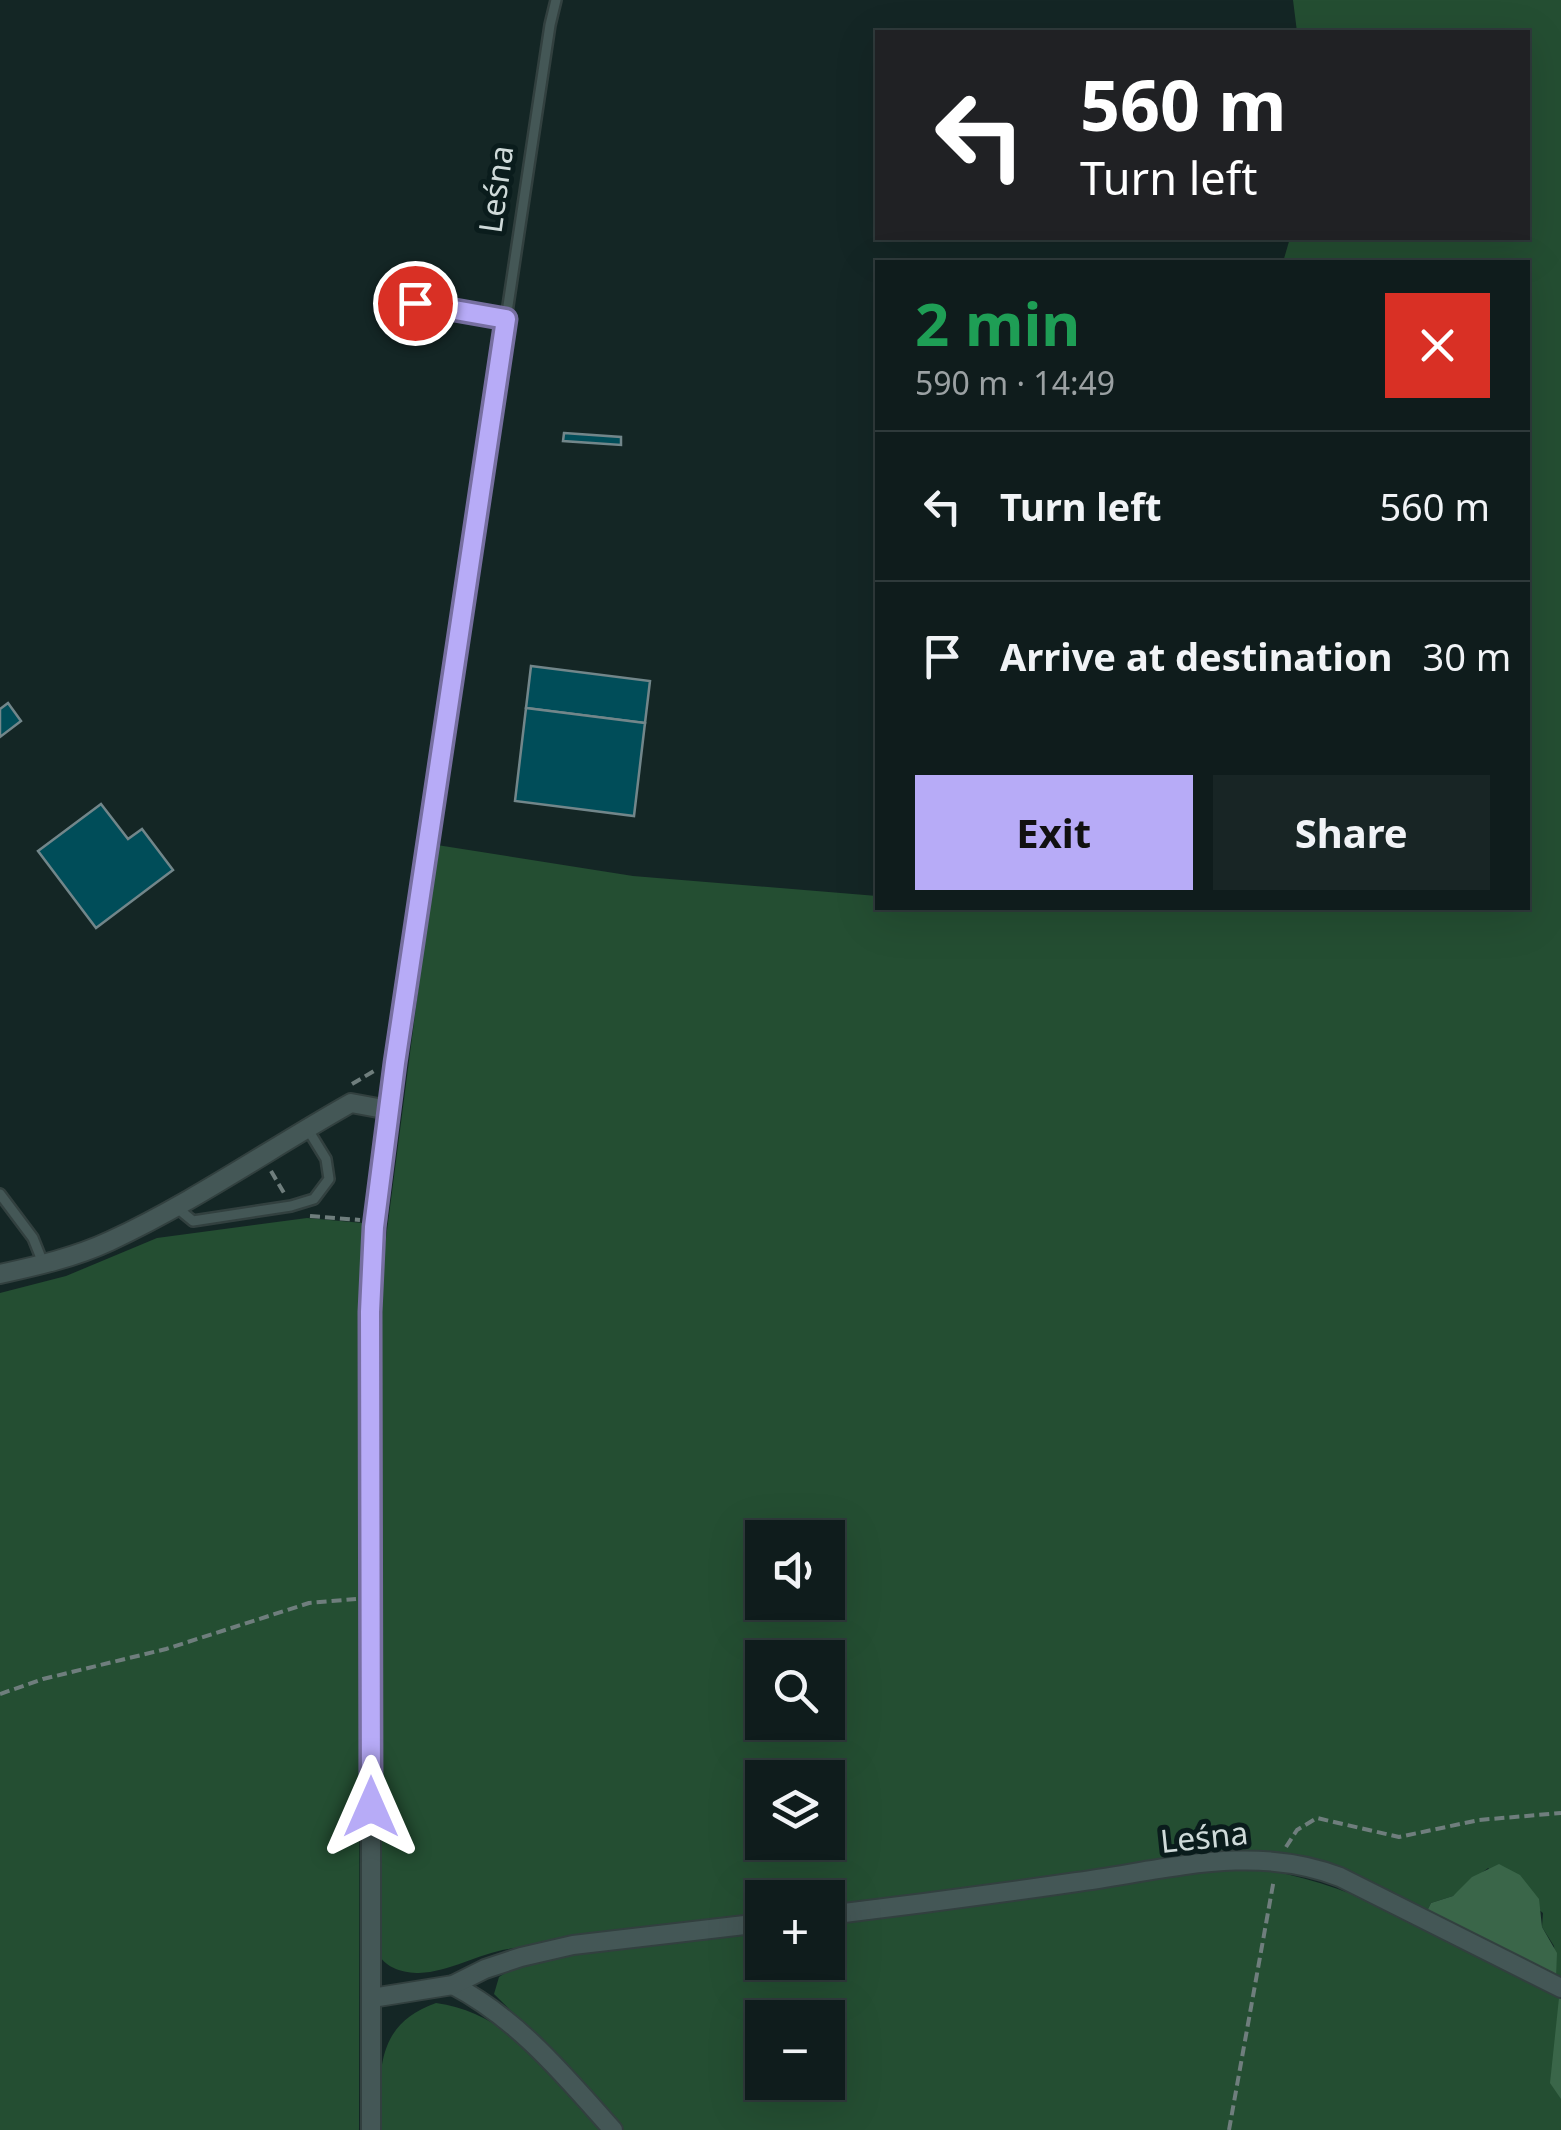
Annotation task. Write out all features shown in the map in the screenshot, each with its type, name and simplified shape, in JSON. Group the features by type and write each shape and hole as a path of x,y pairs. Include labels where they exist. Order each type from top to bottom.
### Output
{"street":[{"name":"Leśna","path":"370,2130 371,1268 393,1074"},
{"path":"0,1274 43,1265 108,1242 352,1103 390,1110"},
{"name":"Leśna","path":"845,1913 1212,1862 1278,1860 1306,1864 1340,1877 1561,1988"},
{"path":"372,1998 453,1985 521,1957 573,1946 745,1925"},
{"path":"453,1985 479,1998 549,2058 614,2130"}],"lane":[{"name":"Leśna","path":"393,1074 556,0"},
{"path":"385,298 506,319"},
{"path":"176,1206 193,1221 314,1199 328,1178 326,1158 307,1128"},
{"path":"0,1194 33,1238 43,1265"}],"path":[{"path":"262,1154 290,1206"},
{"path":"0,1694 43,1678 166,1648 309,1603 371,1597"},
{"path":"1229,2130 1278,1860 1297,1830 1318,1818 1399,1836 1479,1820 1561,1813"}],"green space":[{"path":"1293,0 1561,0 1561,1979 1556,1977 1554,1946 1542,1927 1543,1913 1488,1868 1453,1896 1431,1903 1427,1911 1383,1887 1324,1863 1253,1854 845,1908 845,1880 745,1880 745,1919 508,1949 430,1972 413,1973 386,1963 379,1955 382,1269 437,845 633,876 875,896 875,910 1530,910 1530,260 1284,260 1289,240 1530,240 1530,30 1297,30"},
{"path":"307,1218 363,1223 359,2130 0,2130 0,1293 66,1276 157,1238"},
{"path":"1499,1864 1520,1875 1539,1899 1542,1927 1557,1953 1556,1977 1427,1911 1431,1903 1453,1896 1472,1877"},
{"path":"1252,1868 1334,1888 1412,1920 1561,1999 1561,2130 623,2130 568,2067 494,1994 499,1977 511,1969 581,1951 745,1931 745,1980 845,1980 845,1919 1222,1869"},
{"path":"1561,1999 1561,2099 1550,2083"},
{"path":"436,2003 462,2009 509,2034 548,2069 602,2130 380,2130 381,2071 391,2038 401,2024"}],"building":[{"path":"564,433 621,437 621,445 563,441"},
{"path":"531,666 650,681 645,723 526,708"},
{"path":"8,703 21,721 0,737 0,709"},
{"path":"526,708 645,723 634,816 515,801"},
{"path":"101,804 128,839 142,829 173,870 96,928 38,851"}],"route":[{"path":"371,1807 370,1312 374,1227 506,319 415,303"}]}
